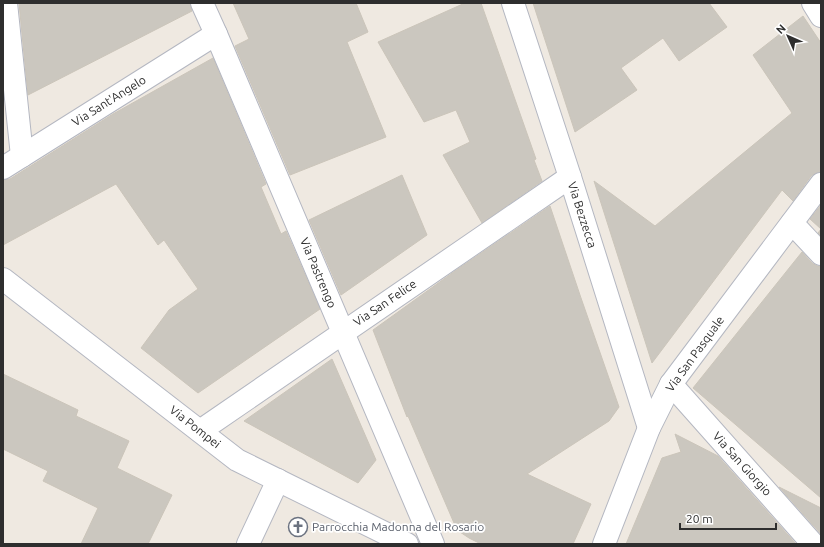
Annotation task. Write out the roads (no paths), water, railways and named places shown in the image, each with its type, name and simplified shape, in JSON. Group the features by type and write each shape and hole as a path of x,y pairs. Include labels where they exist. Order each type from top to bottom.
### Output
{"street":[{"path":"6,3 22,156"},
{"name":"Via Pastrengo","path":"202,3 433,544"},
{"name":"Via Bezzecca","path":"513,3 570,177 649,428"},
{"path":"813,3 821,16"},
{"name":"Via Sant'Angelo","path":"3,168 216,34"},
{"name":"Via San Felice","path":"200,431 570,177"},
{"name":"Via San Pasquale","path":"604,544 649,428 672,384 821,184"},
{"path":"792,223 821,254"},
{"name":"Via Pompei","path":"3,279 237,460 407,544"},
{"name":"Via San Giorgio","path":"672,384 813,544"},
{"path":"248,544 278,480"}],"place":[{"name":"Parrocchia Madonna del Rosario","path":"298,527"}]}
